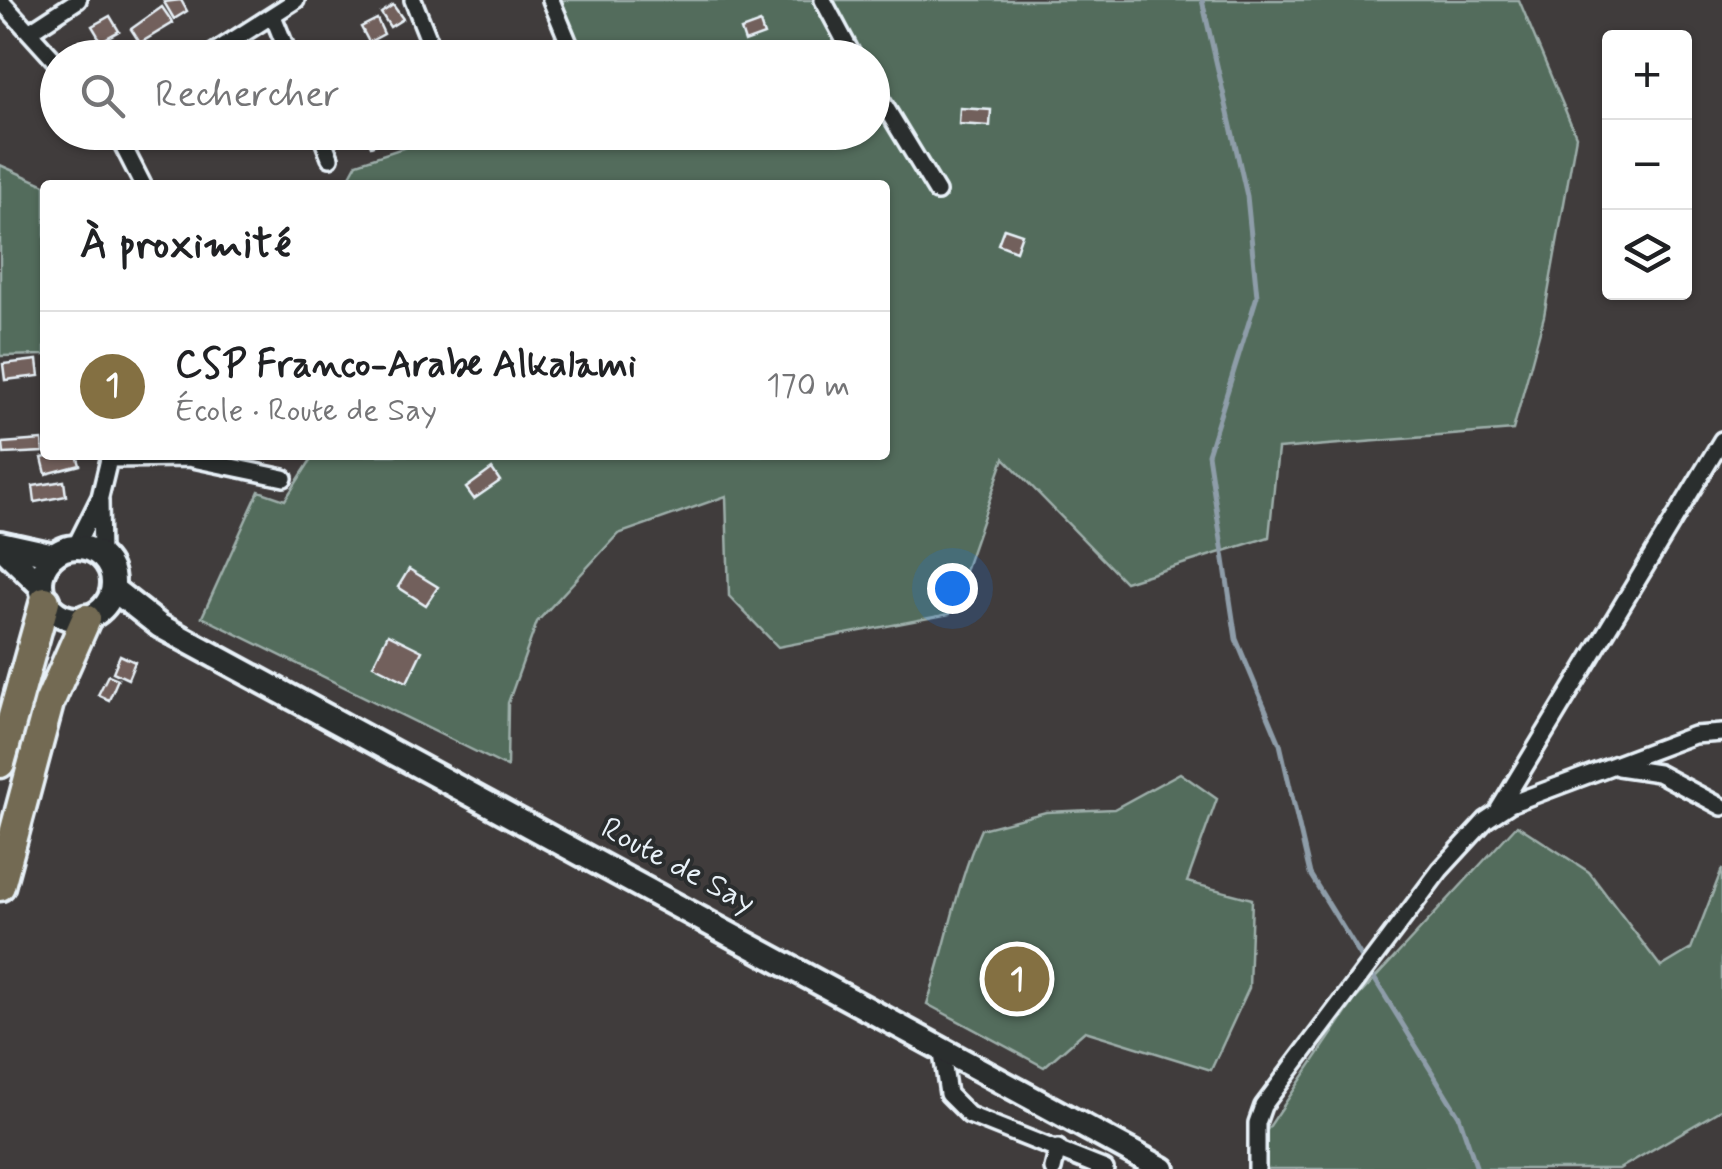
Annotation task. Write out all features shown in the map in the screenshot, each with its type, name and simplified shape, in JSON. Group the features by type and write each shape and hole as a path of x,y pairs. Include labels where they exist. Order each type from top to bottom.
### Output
{"highway":[{"path":"0,763 43,594"},
{"path":"0,886 50,703 91,617"}],"main road":[{"path":"0,544 101,556 111,571 113,589 91,617 58,614 0,544"},
{"path":"43,594 43,569 65,551"},
{"name":"Route de Say","path":"113,589 160,626 1163,1169"},
{"name":"Route de Say","path":"91,617 160,626"}],"street":[{"path":"0,0 40,44"},
{"path":"413,0 429,40"},
{"path":"551,0 568,40"},
{"path":"824,0 845,40"},
{"path":"29,32 74,1"},
{"path":"234,40 292,1"},
{"path":"273,16 283,40"},
{"path":"890,115 937,192"},
{"path":"125,150 140,180"},
{"path":"327,150 330,158"},
{"path":"1257,1169 1257,1123 1263,1106 1403,916 1497,812 1722,440"},
{"path":"101,556 100,497 109,460"},
{"path":"198,460 284,478"},
{"path":"65,551 100,497"},
{"path":"1497,812 1694,735 1722,733"},
{"path":"1614,766 1658,774 1722,807"},
{"path":"941,1046 948,1094 961,1108 1027,1140 1058,1148 1105,1169"},
{"path":"1054,1169 1058,1148"}],"green space":[{"path":"560,0 1519,0 1576,136 1544,316 1513,430 1278,449 1269,537 1125,582 1004,458 950,614 778,647 729,596 726,496 618,534 537,622 508,703 507,767 202,617 259,491 285,500 311,460 890,460 890,180 348,180 357,163 397,150 890,150 890,40 578,40"},
{"path":"0,165 40,183 40,355 0,356"},
{"path":"1180,773 1217,799 1187,882 1252,899 1249,988 1211,1070 1085,1031 1044,1067 927,1004 981,829 1046,812 1114,809"},
{"path":"1517,825 1589,872 1661,967 1691,949 1722,869 1722,1109 1619,1169 1267,1169 1263,1136 1354,1001"}],"building":[{"path":"181,0 187,11 174,19 164,2"},
{"path":"393,5 403,19 390,27 381,13"},
{"path":"162,7 173,23 145,40 138,40 131,29"},
{"path":"110,16 119,31 100,40 92,26"},
{"path":"377,19 384,34 368,40 361,27"},
{"path":"760,23 764,35 744,40 741,30"},
{"path":"960,108 991,110 990,126 959,124"},
{"path":"1004,228 1022,234 1016,251 998,244"},
{"path":"37,360 39,376 5,380 3,364"},
{"path":"40,440 40,452 4,454 3,443"},
{"path":"42,460 78,460 80,465 46,474"},
{"path":"492,469 500,481 474,499 466,488"},
{"path":"64,481 66,496 35,502 33,486"},
{"path":"409,569 438,587 426,605 398,587"},
{"path":"388,634 422,651 407,682 373,665"},
{"path":"120,655 135,662 128,679 113,672"},
{"path":"108,675 118,679 109,700 98,695"}],"waterway":[{"path":"1202,0 1247,196 1257,296 1208,454 1236,639 1280,744 1310,874 1459,1116 1477,1169"}],"place":[{"name":"CSP Franco-Arabe Alkalami","path":"1017,979"}]}
